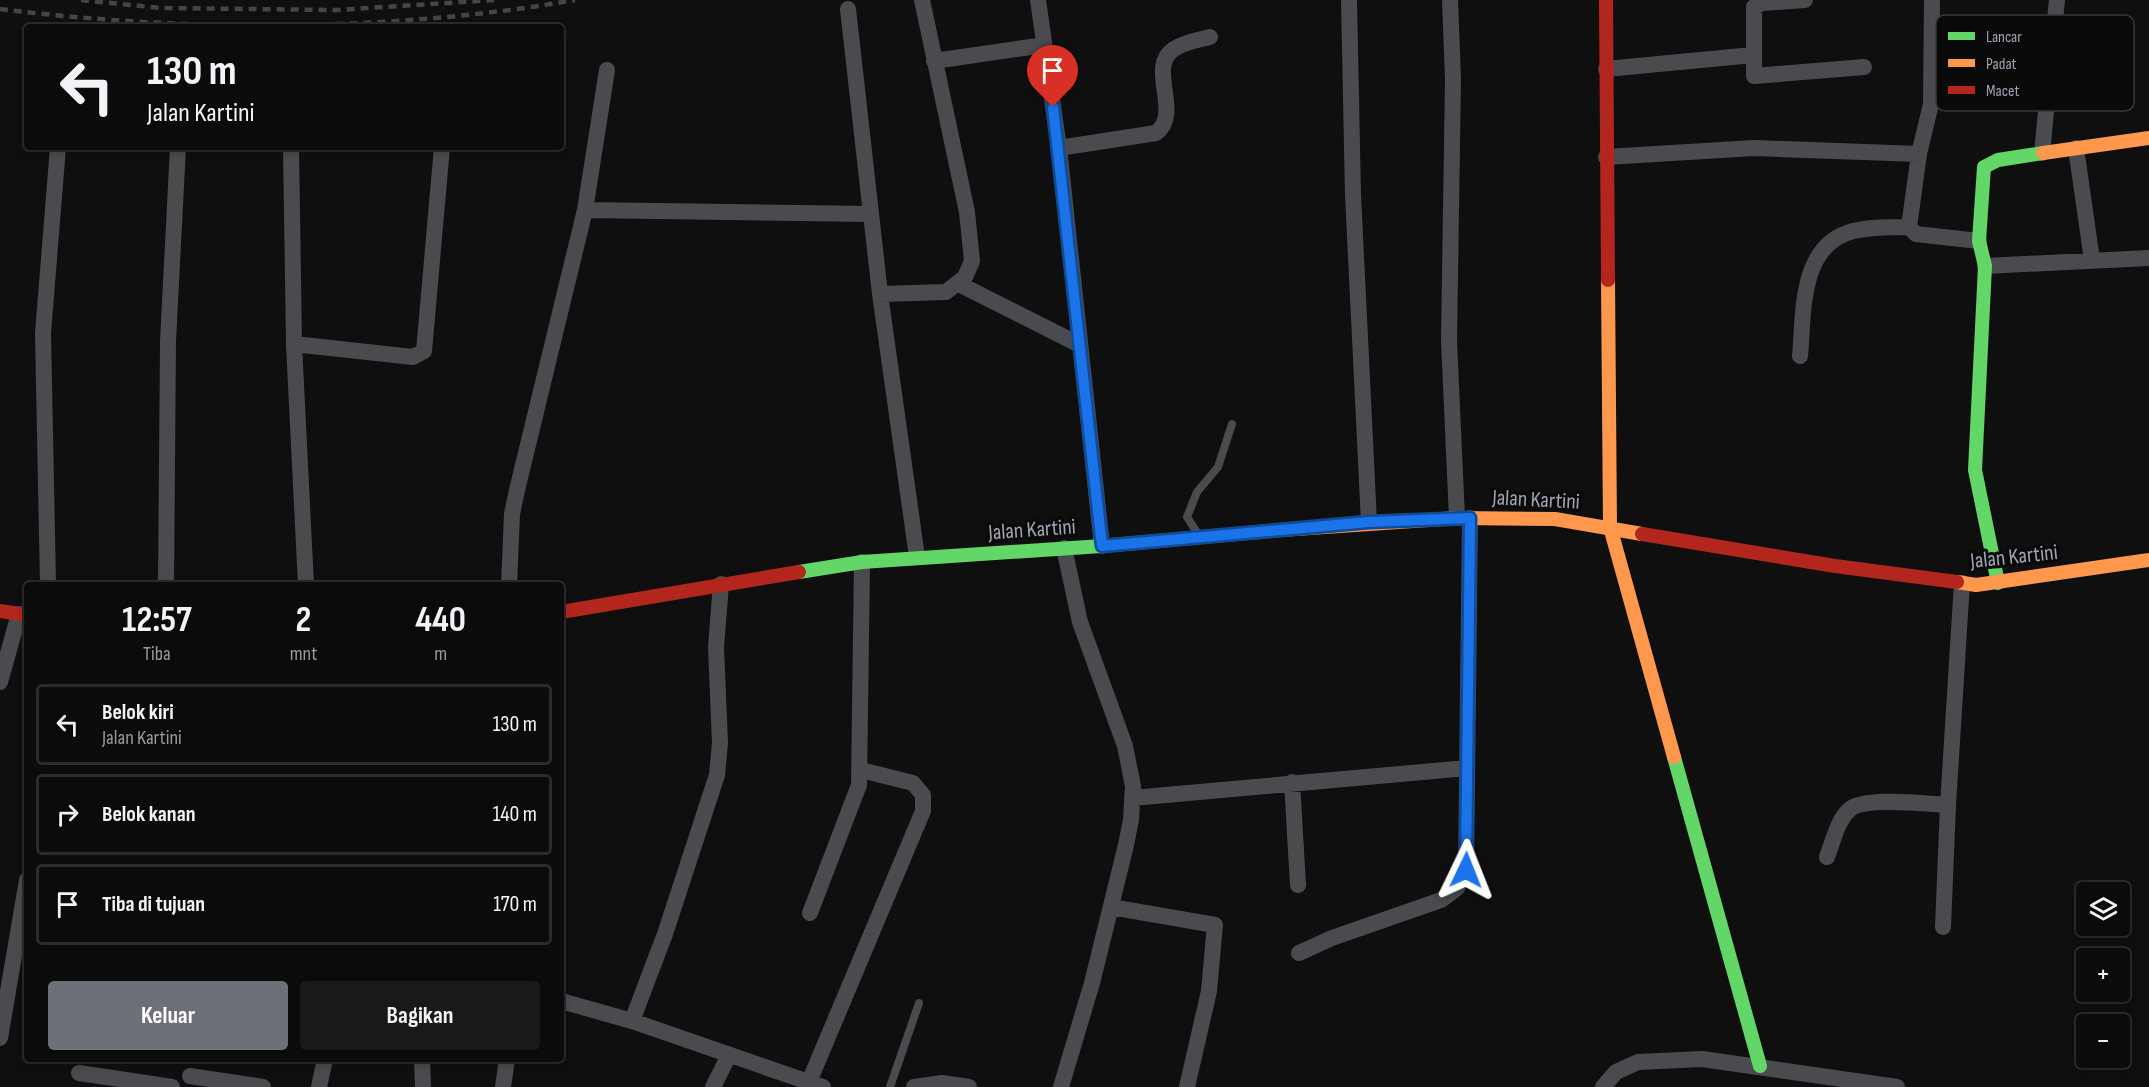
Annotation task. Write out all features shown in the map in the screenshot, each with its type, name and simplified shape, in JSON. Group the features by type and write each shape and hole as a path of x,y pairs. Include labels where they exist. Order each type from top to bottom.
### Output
{"street":[{"path":"880,294 946,292 959,284 969,270 972,261 970,233 922,0"},
{"path":"1038,0 1059,148 1102,546"},
{"path":"1349,0 1354,206 1369,522"},
{"path":"1299,953 1332,938 1441,900 1457,888 1466,870 1464,518 1449,341 1453,79 1450,0"},
{"path":"1606,0 1610,527 1760,1066"},
{"path":"1805,0 1762,3 1754,7 1754,76 1864,67"},
{"path":"1909,227 1919,154 1932,91 1932,0"},
{"path":"2056,15 2057,0"},
{"path":"848,9 880,294 917,557"},
{"path":"1059,148 1156,133 1167,118 1164,66 1166,57 1182,45 1210,37"},
{"path":"934,61 1044,45"},
{"path":"1606,69 1753,55"},
{"path":"509,582 512,514 585,210 608,70"},
{"path":"2042,153 2046,111"},
{"path":"1998,583 1975,470 1985,266 1978,241 1984,167 1998,160 2149,138"},
{"path":"1606,157 1754,148 1919,154"},
{"path":"2076,148 2092,260"},
{"path":"48,582 43,333 58,150"},
{"path":"166,582 168,341 178,150"},
{"path":"291,150 294,344 306,582"},
{"path":"294,344 413,357 424,351 442,150"},
{"path":"585,210 871,214"},
{"path":"1800,356 1807,279 1823,250 1836,239 1851,232 1909,227 1916,234 1978,241"},
{"path":"1985,266 2149,258"},
{"path":"959,284 1080,345"},
{"name":"Jalan Kartini","path":"564,611 862,562 1102,546 1369,522 1464,518 1555,519 1835,566 1962,583 1998,583 2149,560"},
{"path":"1061,1087 1111,907 1131,820 1132,798 1131,764 1080,622 1064,548"},
{"path":"810,912 853,802 861,770 862,562"},
{"path":"1943,927 1962,583"},
{"path":"632,1021 665,934 717,775 720,743 716,646 721,584"},
{"path":"0,611 23,614 0,682"},
{"path":"1132,798 1467,768"},
{"path":"564,1002 632,1021 816,1085 923,811 923,795 913,783 861,770"},
{"path":"1292,782 1298,885"},
{"path":"1827,857 1842,819 1856,805 1873,803 1948,805"},
{"path":"0,1038 24,898"},
{"path":"1111,907 1215,925 1209,991 1187,1087"},
{"path":"713,1087 729,1055"},
{"path":"1603,1087 1616,1072 1638,1062 1702,1059 1760,1066 1818,1081 1897,1087"},
{"path":"193,1062 189,1082 263,1087"},
{"path":"319,1087 324,1062"},
{"path":"422,1062 423,1087"},
{"path":"502,1087 506,1062"},
{"path":"79,1073 172,1087"},
{"path":"914,1087 942,1083 969,1087"}],"lane":[{"path":"1200,537 1187,517 1190,505 1218,467 1232,424"},
{"path":"890,1087 919,1003"}],"railway":[{"path":"81,0 161,8 337,10 494,0"},
{"path":"324,24 434,18 506,11 575,0"},
{"path":"0,9 70,17 190,24"}],"traffic: fast":[{"path":"1998,583 1975,470 1985,266 1979,241 1984,167 1998,160 2043,153"},
{"path":"799,572 862,562 1102,546 1281,530"},
{"path":"1674,757 1760,1066"}],"traffic: slow":[{"path":"2043,153 2149,138"},
{"path":"1608,280 1610,527 1674,757"},
{"path":"1281,530 1457,518 1555,519 1642,534"},
{"path":"1957,582 1976,585 2149,560"}],"traffic: jam":[{"path":"1606,0 1608,280"},
{"path":"1642,534 1835,566 1957,582"},
{"path":"564,611 799,572"},
{"path":"0,611 24,615"}],"route":[{"path":"1053,107 1102,546 1369,522 1470,518 1466,870"}]}
